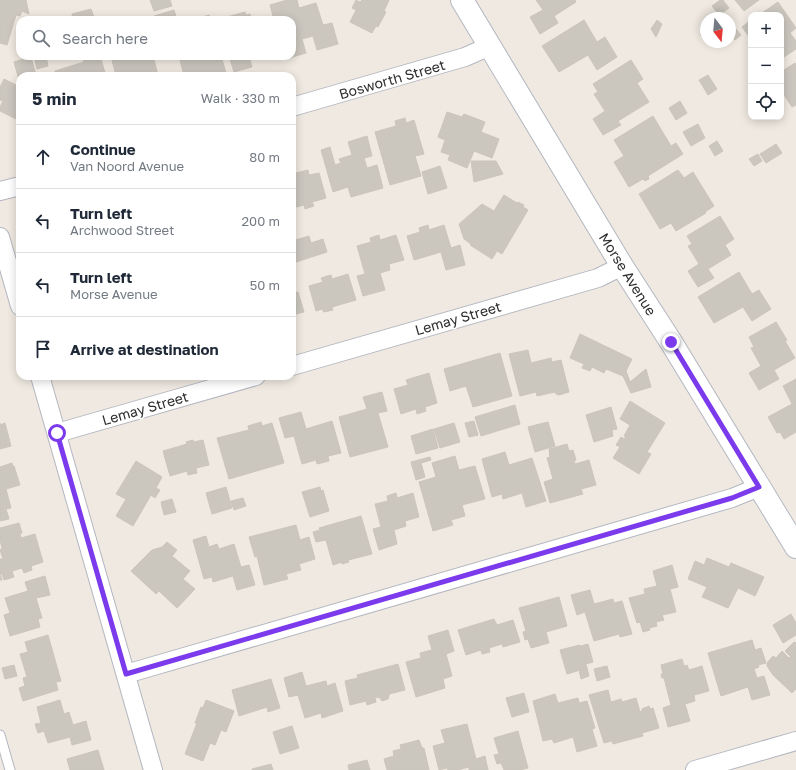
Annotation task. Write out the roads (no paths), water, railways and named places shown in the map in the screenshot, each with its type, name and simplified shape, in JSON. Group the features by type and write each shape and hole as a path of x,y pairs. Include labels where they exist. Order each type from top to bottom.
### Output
{"street":[{"name":"Morse Avenue","path":"462,0 622,266 671,342 796,547"},
{"name":"Bosworth Street","path":"296,106 465,57 490,46"},
{"path":"0,192 16,187"},
{"path":"0,237 16,292"},
{"name":"Lemay Street","path":"296,365 598,278 622,266"},
{"path":"41,380 153,770"},
{"name":"Lemay Street","path":"57,433 242,380"},
{"path":"126,674 732,498 759,487"},
{"path":"695,770 796,741"}],"lane":[{"path":"0,735 10,770"}]}
